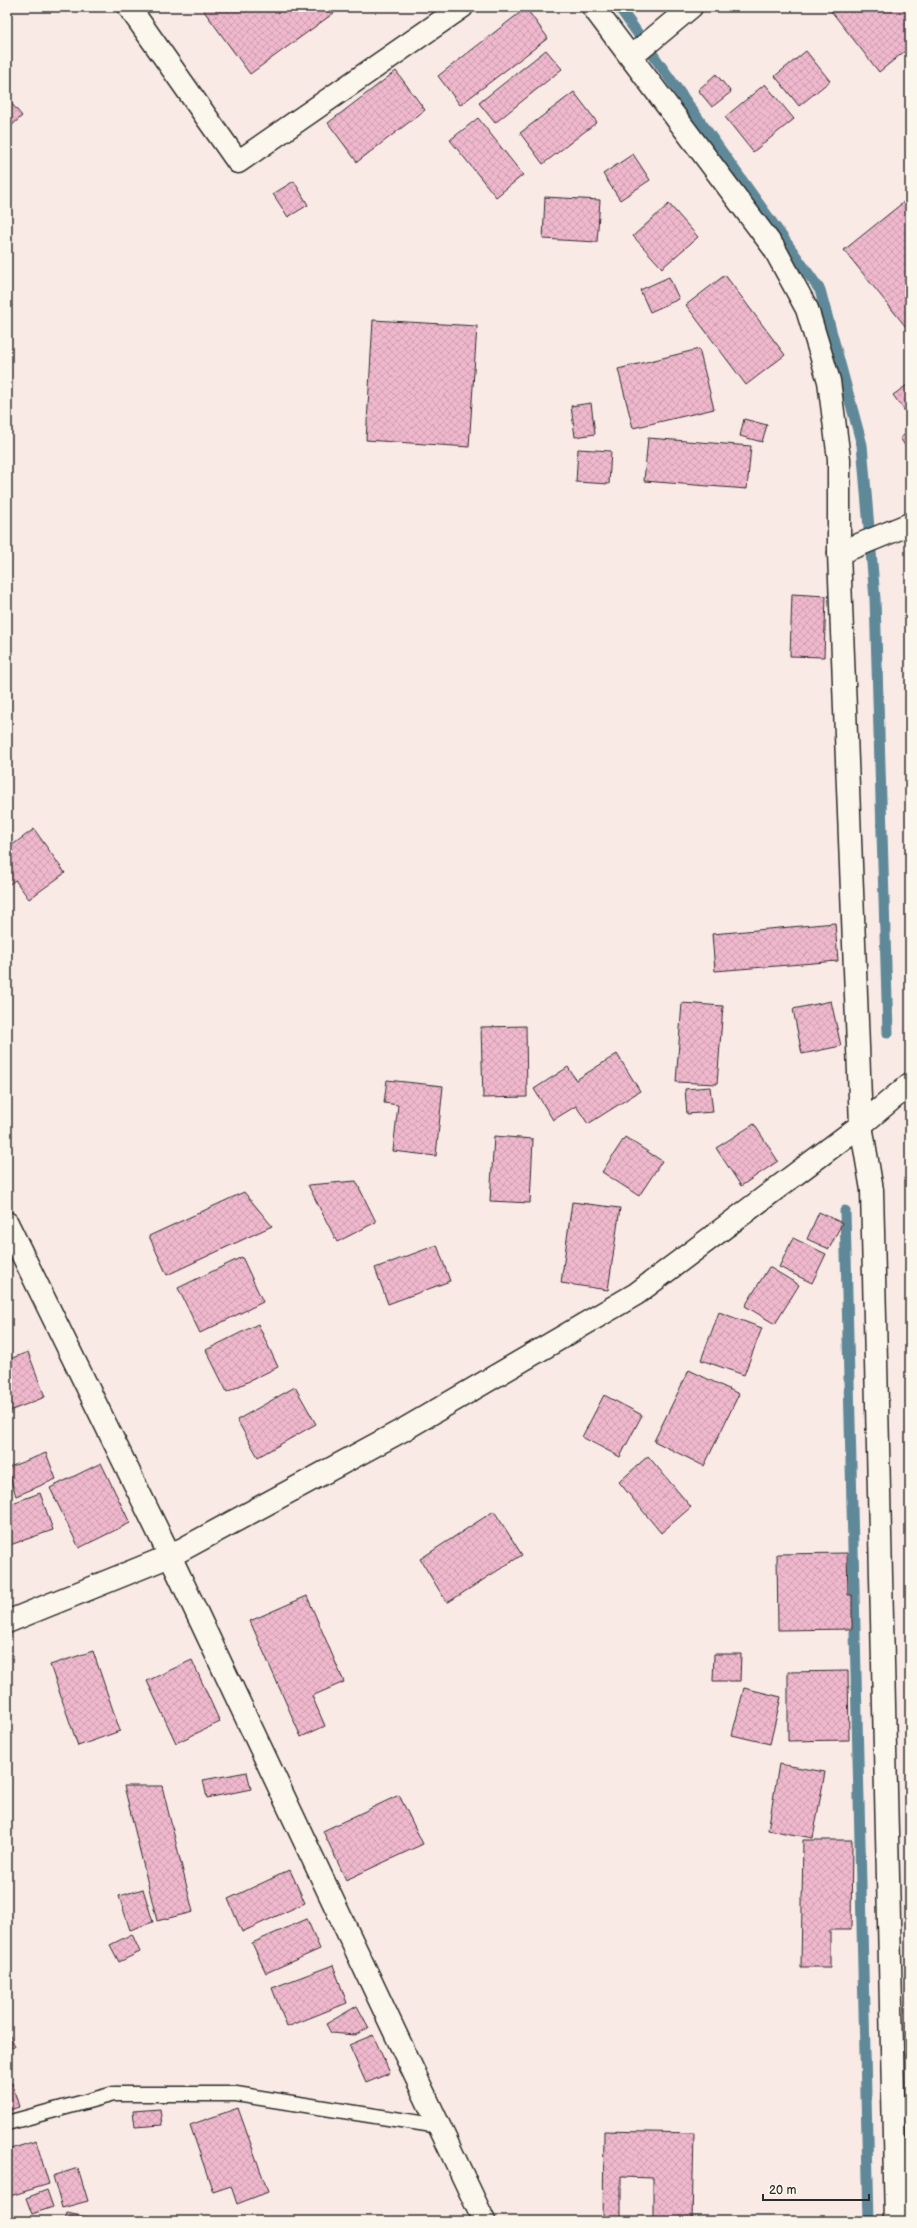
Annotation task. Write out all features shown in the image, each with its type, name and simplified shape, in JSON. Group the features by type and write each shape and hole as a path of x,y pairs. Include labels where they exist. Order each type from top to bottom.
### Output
{"street":[{"path":"129,7 238,162 462,7"},
{"path":"593,7 632,56 774,248 807,309 829,381 839,459 844,551 861,1125 872,1190 896,2221"},
{"path":"632,56 691,7"},
{"path":"844,551 902,528"},
{"path":"7,1622 170,1556 403,1430 636,1294 861,1125 910,1084"},
{"path":"7,1223 170,1556 484,2221"}],"lane":[{"path":"7,2123 114,2094 236,2094 439,2126"}],"building":[{"path":"7,7 14,7 7,12"},
{"path":"201,7 342,7 250,74"},
{"path":"828,7 910,7 910,47 879,72"},
{"path":"526,8 548,38 460,105 438,76"},
{"path":"546,50 562,69 495,123 479,103"},
{"path":"806,51 830,81 799,106 775,76"},
{"path":"396,71 425,110 357,162 328,123"},
{"path":"716,74 731,92 712,107 698,90"},
{"path":"765,84 794,119 753,152 725,117"},
{"path":"574,92 597,122 543,164 520,133"},
{"path":"7,98 22,116 7,130"},
{"path":"478,118 523,175 496,197 450,140"},
{"path":"633,154 650,180 620,200 603,174"},
{"path":"294,181 308,205 288,217 273,194"},
{"path":"545,197 600,200 597,242 543,239"},
{"path":"910,197 910,332 844,250"},
{"path":"669,204 698,237 662,268 633,236"},
{"path":"725,275 785,355 746,385 686,305"},
{"path":"669,277 679,299 650,312 640,290"},
{"path":"373,320 477,326 469,447 366,440"},
{"path":"699,349 714,409 633,428 618,369"},
{"path":"910,383 910,418 893,395"},
{"path":"591,403 595,434 575,437 571,406"},
{"path":"744,419 767,425 762,442 740,436"},
{"path":"910,431 910,453 900,438"},
{"path":"648,438 751,446 747,489 644,481"},
{"path":"578,449 611,451 609,484 576,482"},
{"path":"792,594 826,596 824,657 790,656"},
{"path":"34,829 65,873 29,899 15,880 7,886 7,849"},
{"path":"835,923 838,961 715,971 712,934"},
{"path":"831,1001 841,1046 802,1054 793,1009"},
{"path":"682,1003 723,1006 717,1084 676,1082"},
{"path":"526,1026 527,1097 483,1098 481,1027"},
{"path":"617,1054 640,1091 588,1124 576,1106 553,1120 534,1089 568,1067 576,1080"},
{"path":"387,1080 443,1086 436,1156 393,1151 398,1105 384,1103"},
{"path":"710,1087 713,1112 687,1114 685,1089"},
{"path":"754,1124 778,1161 741,1186 716,1148"},
{"path":"494,1136 533,1139 530,1203 490,1201"},
{"path":"625,1137 662,1161 639,1196 602,1172"},
{"path":"356,1181 376,1222 337,1242 308,1185"},
{"path":"244,1192 272,1226 167,1275 149,1236"},
{"path":"572,1202 620,1208 608,1290 561,1283"},
{"path":"819,1212 842,1223 829,1249 807,1239"},
{"path":"793,1238 826,1254 812,1283 779,1267"},
{"path":"437,1245 450,1281 388,1304 375,1268"},
{"path":"242,1257 263,1302 200,1333 178,1288"},
{"path":"769,1267 799,1285 775,1324 745,1306"},
{"path":"719,1312 762,1328 744,1375 701,1360"},
{"path":"258,1324 278,1367 227,1392 206,1350"},
{"path":"28,1352 45,1397 7,1412 7,1360"},
{"path":"689,1370 739,1394 704,1466 654,1441"},
{"path":"295,1387 316,1424 258,1457 237,1420"},
{"path":"604,1395 642,1415 620,1457 582,1437"},
{"path":"910,1411 910,1435 909,1435"},
{"path":"46,1453 56,1479 16,1496 7,1468"},
{"path":"648,1456 691,1507 661,1533 619,1482"},
{"path":"101,1463 130,1523 79,1548 50,1488"},
{"path":"40,1493 53,1530 7,1546 7,1505"},
{"path":"494,1511 522,1555 447,1603 420,1559"},
{"path":"847,1553 848,1595 852,1595 852,1629 778,1630 777,1554"},
{"path":"307,1596 344,1682 312,1696 325,1726 301,1737 250,1621"},
{"path":"93,1651 120,1731 78,1746 50,1665"},
{"path":"714,1654 741,1654 740,1681 713,1681"},
{"path":"192,1660 220,1722 176,1743 147,1681"},
{"path":"848,1671 849,1740 788,1741 788,1672"},
{"path":"744,1688 781,1697 770,1744 732,1735"},
{"path":"779,1764 825,1772 813,1838 768,1830"},
{"path":"247,1772 251,1789 207,1798 203,1780"},
{"path":"124,1786 162,1786 193,1912 157,1921"},
{"path":"399,1795 423,1844 346,1880 323,1831"},
{"path":"803,1840 852,1840 851,1930 830,1930 830,1967 801,1967"},
{"path":"290,1870 305,1903 242,1932 228,1899"},
{"path":"143,1889 153,1922 130,1930 119,1896"},
{"path":"307,1919 320,1949 266,1973 252,1943"},
{"path":"132,1934 140,1952 119,1962 110,1945"},
{"path":"333,1965 347,2003 287,2027 272,1988"},
{"path":"357,2006 369,2028 355,2035 331,2033 326,2024"},
{"path":"7,2030 15,2046 7,2049"},
{"path":"373,2035 390,2073 366,2083 349,2045"},
{"path":"12,2083 19,2107 7,2111 7,2085"},
{"path":"238,2108 268,2192 237,2204 231,2186 213,2192 190,2125"},
{"path":"160,2109 162,2125 135,2127 133,2111"},
{"path":"604,2131 694,2133 692,2221 653,2221 653,2178 621,2177 621,2221 603,2221"},
{"path":"36,2141 49,2184 7,2197 7,2150"},
{"path":"78,2168 88,2201 62,2208 53,2176"},
{"path":"47,2190 53,2207 32,2214 26,2198"},
{"path":"67,2213 105,2221 65,2221"}],"waterway":[{"path":"619,7 820,290 862,445 875,599 888,1033"},
{"path":"845,1211 869,2221"}]}
